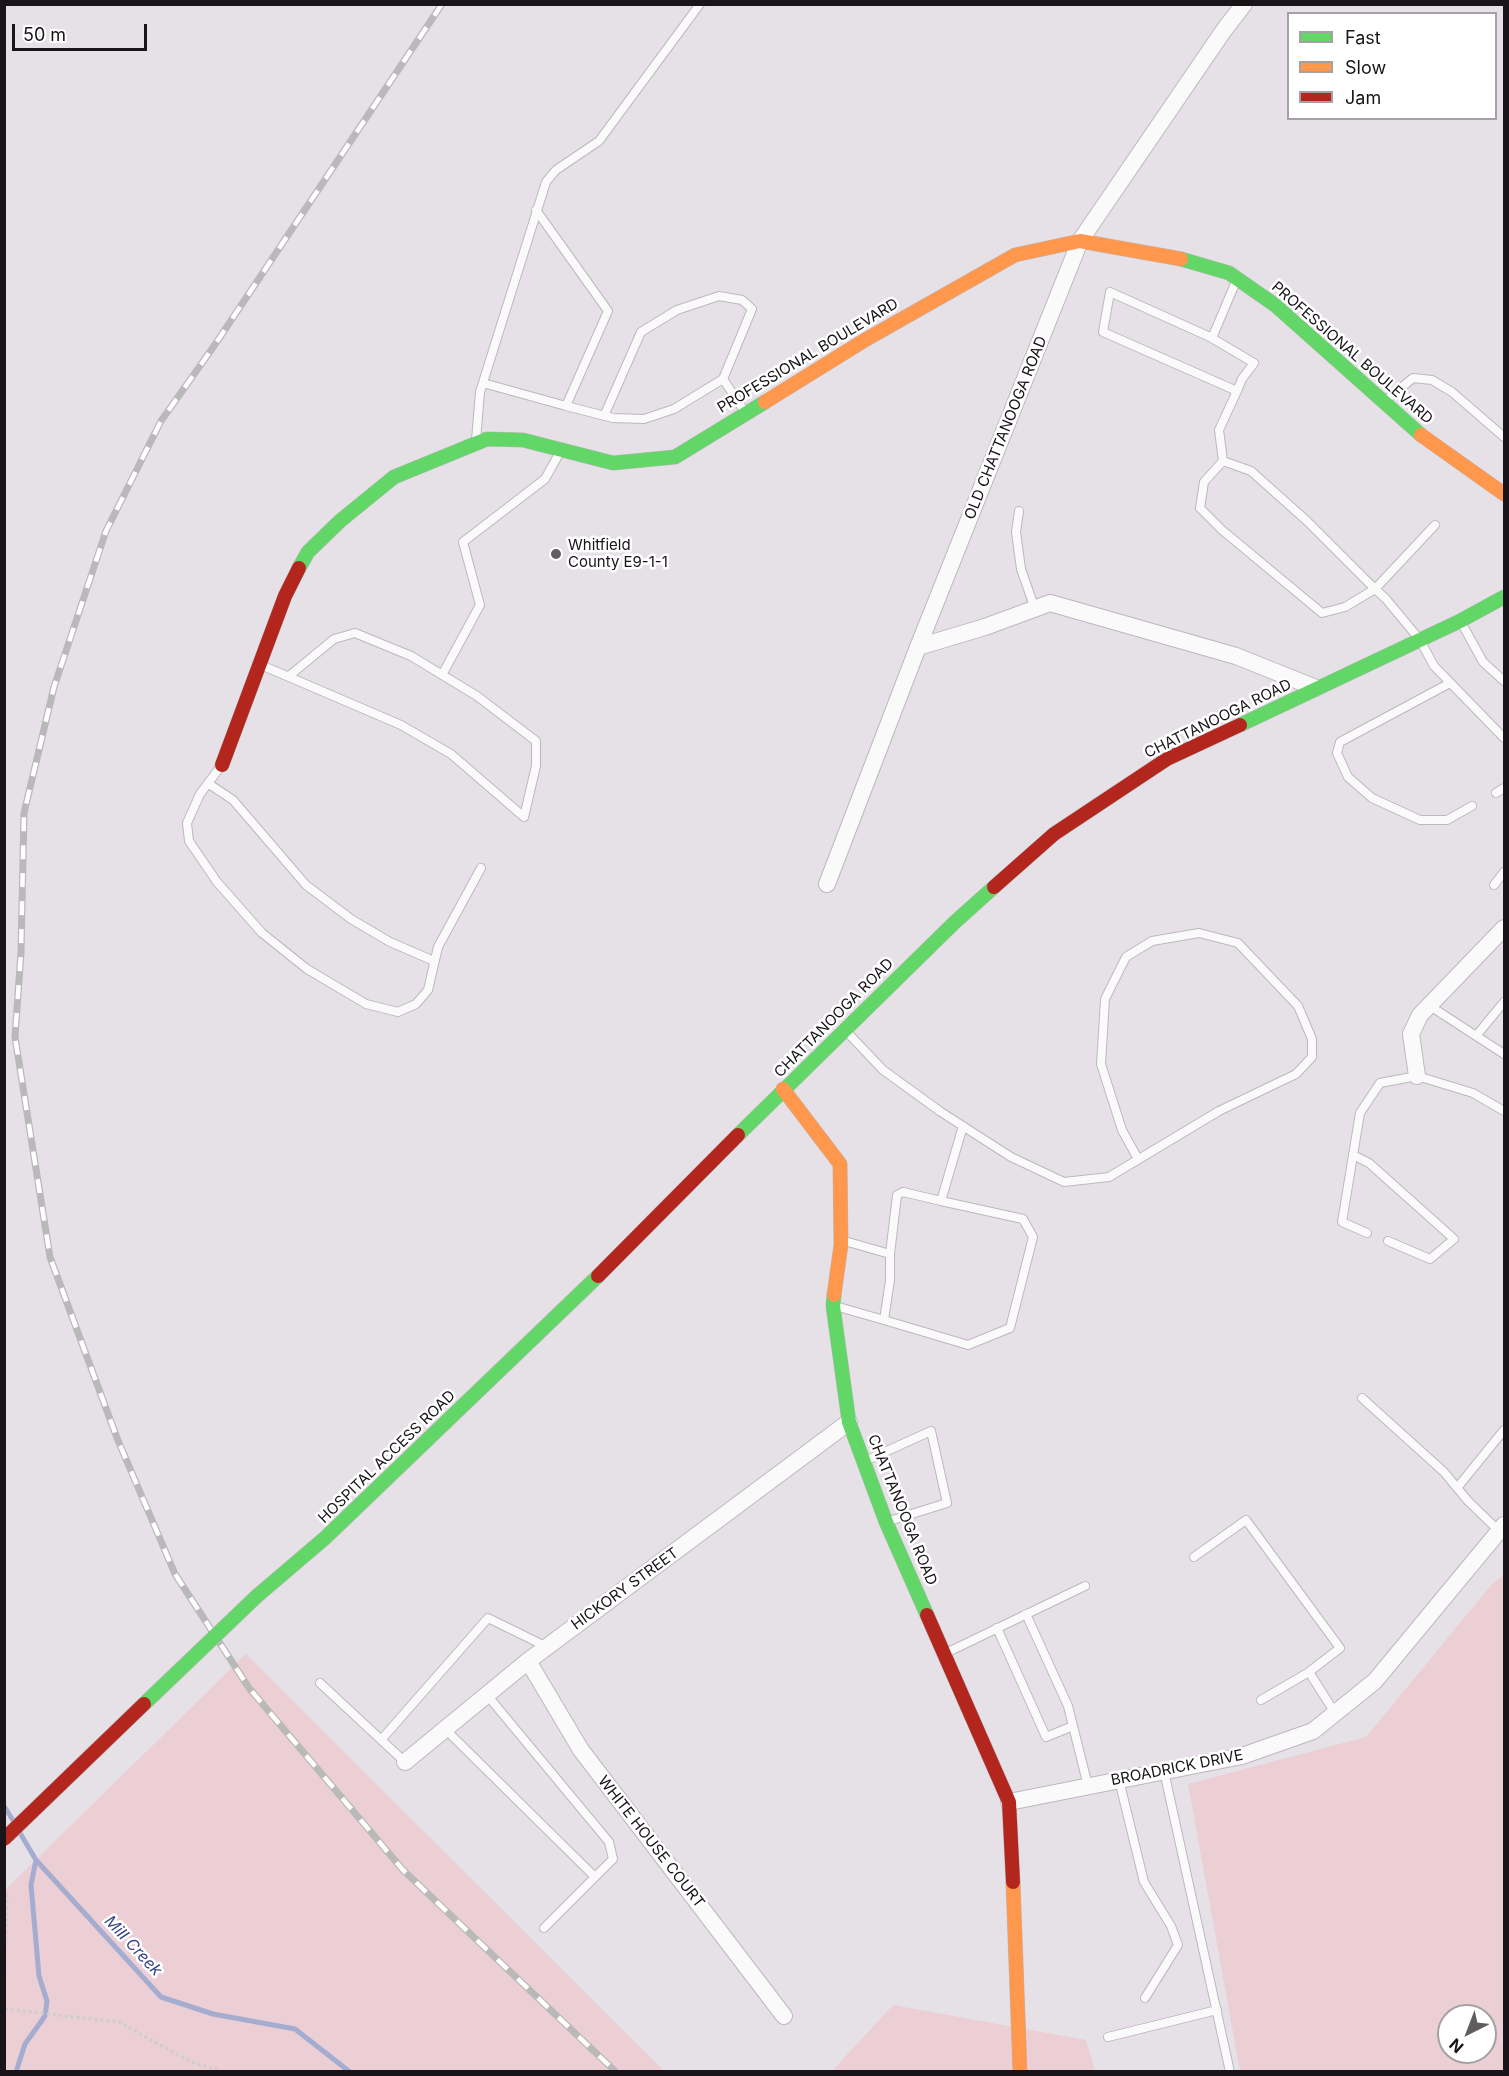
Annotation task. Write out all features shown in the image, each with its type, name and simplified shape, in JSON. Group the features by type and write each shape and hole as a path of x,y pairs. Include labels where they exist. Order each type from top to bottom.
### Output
{"street":[{"name":"OLD CHATTANOOGA ROAD","path":"827,884 918,647 1080,241 1224,30 1245,4"},
{"name":"PROFESSIONAL BOULEVARD","path":"222,765 258,663 285,596 308,552 340,521 394,477 487,439 523,440 614,464 675,457 865,340 1016,255 1080,241 1179,258 1229,273 1275,305 1431,443 1504,494"},
{"name":"CHATTANOOGA ROAD","path":"1020,2072 1018,1962 1009,1802 886,1522 849,1422 833,1305 841,1240 840,1164 783,1089 955,922 1054,834 1167,759 1460,621 1504,597"},
{"path":"918,647 1050,603 1236,656 1316,688"},
{"path":"1417,1076 1411,1034 1420,1015 1504,928"},
{"name":"HOSPITAL ACCESS ROAD","path":"4,1839 257,1596 325,1538 584,1290 783,1089"},
{"name":"HICKORY STREET","path":"405,1762 528,1661 849,1422"},
{"name":"BROADRICK DRIVE","path":"1009,1802 1242,1756 1313,1731 1375,1682 1502,1528"},
{"name":"WHITE HOUSE COURT","path":"528,1661 581,1750 784,2016"}],"lane":[{"path":"476,444 483,383 546,182 556,170 599,141 700,4"},
{"path":"536,210 608,311 566,406"},
{"path":"1212,338 1238,279"},
{"path":"1224,461 1219,430 1237,391 1254,363 1212,338 1110,292 1103,332 1237,391"},
{"path":"483,383 604,416 644,419 674,409 723,379 753,309 742,300 719,296 677,310 641,332 604,416"},
{"path":"1384,402 1413,378 1432,380 1452,392 1504,437"},
{"path":"723,379 745,413"},
{"path":"442,675 480,604 463,542 545,478 562,449"},
{"path":"1224,461 1251,471 1375,589 1420,640 1434,666 1504,738"},
{"path":"1224,461 1204,482 1200,507 1222,530 1322,613 1345,607 1375,589 1435,525"},
{"path":"1019,511 1016,532 1021,569 1035,609"},
{"path":"1460,621 1484,662 1504,681"},
{"path":"258,663 401,724 451,754 524,817 536,766 536,741 477,696 411,656 355,633 334,639 289,676"},
{"path":"1450,683 1340,742 1337,753 1348,777 1372,798 1420,820 1433,822 1447,820 1472,806"},
{"path":"222,765 200,794 188,824 189,841 217,882 262,933 307,969 366,1004 398,1012 416,1004 428,990 438,947 481,868"},
{"path":"209,784 233,800 306,885 351,919 390,942 434,961"},
{"path":"1496,793 1504,788"},
{"path":"1494,885 1504,872"},
{"path":"844,1029 883,1070 963,1126 1011,1156 1064,1182 1109,1177 1219,1111 1296,1074 1312,1057 1312,1039 1298,1006 1238,943 1199,933 1152,941 1126,957 1106,999 1101,1064 1122,1130 1138,1159"},
{"path":"1476,1036 1504,1002"},
{"path":"1430,1006 1504,1054"},
{"path":"1367,1233 1342,1222 1360,1113 1380,1083 1417,1076 1473,1093 1504,1111"},
{"path":"940,1201 963,1126"},
{"path":"1353,1155 1369,1163 1454,1239 1430,1259 1388,1241"},
{"path":"833,1305 968,1345 1010,1328 1034,1237 1023,1219 903,1192 897,1195 890,1254 891,1280 884,1320"},
{"path":"841,1240 890,1254"},
{"path":"1362,1398 1502,1528"},
{"path":"1457,1488 1504,1430"},
{"path":"864,1462 931,1431 947,1503 886,1522"},
{"path":"1194,1557 1246,1520 1340,1647 1310,1672 1261,1700"},
{"path":"944,1654 1085,1586"},
{"path":"1026,1614 1068,1706 1088,1786"},
{"path":"381,1740 488,1618 547,1647"},
{"path":"997,1629 1046,1737 1073,1726"},
{"path":"1310,1672 1335,1713"},
{"path":"320,1683 405,1762"},
{"path":"487,1695 609,1842 613,1859 544,1928"},
{"path":"445,1729 595,1877"},
{"path":"1164,1770 1230,2072"},
{"path":"1118,1780 1144,1882 1172,1926 1178,1945 1145,1998"},
{"path":"1108,2037 1216,2010"}],"path":[{"path":"4,1889 7,1896 4,2009 119,2022 191,2062 225,2072"}],"shaded area":[{"path":"1504,1575 1504,2071 1240,2071 1188,1784 1366,1737 1492,1584"},
{"path":"246,1654 664,2071 5,2071 5,1890"},
{"path":"893,2005 1086,2040 1095,2071 831,2072"}],"waterway":[{"name":"Mill Creek","path":"4,1806 14,1822"},
{"name":"Mill Creek","path":"20,1833 36,1860 161,1997 213,2014 295,2029 350,2072"},
{"path":"16,2072 25,2044 45,2016 47,2001 39,1976 31,1885 36,1860"}],"railway":[{"path":"442,4 214,346 161,421 106,531 54,687 24,813 21,952 15,1037 50,1257 117,1438 175,1574 249,1688 403,1870 616,2072"}],"traffic: fast":[{"path":"1181,259 1229,273 1275,305 1421,435"},
{"path":"299,568 308,552 340,521 394,477 487,439 523,440 613,463 675,457 765,402"},
{"path":"1240,725 1460,621 1504,597"},
{"path":"738,1135 955,922 994,887"},
{"path":"257,1596 325,1538 598,1276"},
{"path":"834,1295 833,1306 849,1422 886,1522 927,1615"},
{"path":"144,1704 257,1596"}],"traffic: slow":[{"path":"765,402 865,340 1015,255 1080,241 1181,259"},
{"path":"1421,435 1504,494"},
{"path":"783,1089 840,1164 841,1245 834,1295"},
{"path":"1013,1882 1020,2072"}],"traffic: jam":[{"path":"222,765 285,596 299,568"},
{"path":"994,887 1054,834 1167,759 1240,725"},
{"path":"598,1276 738,1135"},
{"path":"927,1615 1009,1802 1013,1882"},
{"path":"4,1839 144,1704"}],"place":[{"name":"Whitfield County E9-1-1","path":"556,554"}]}
